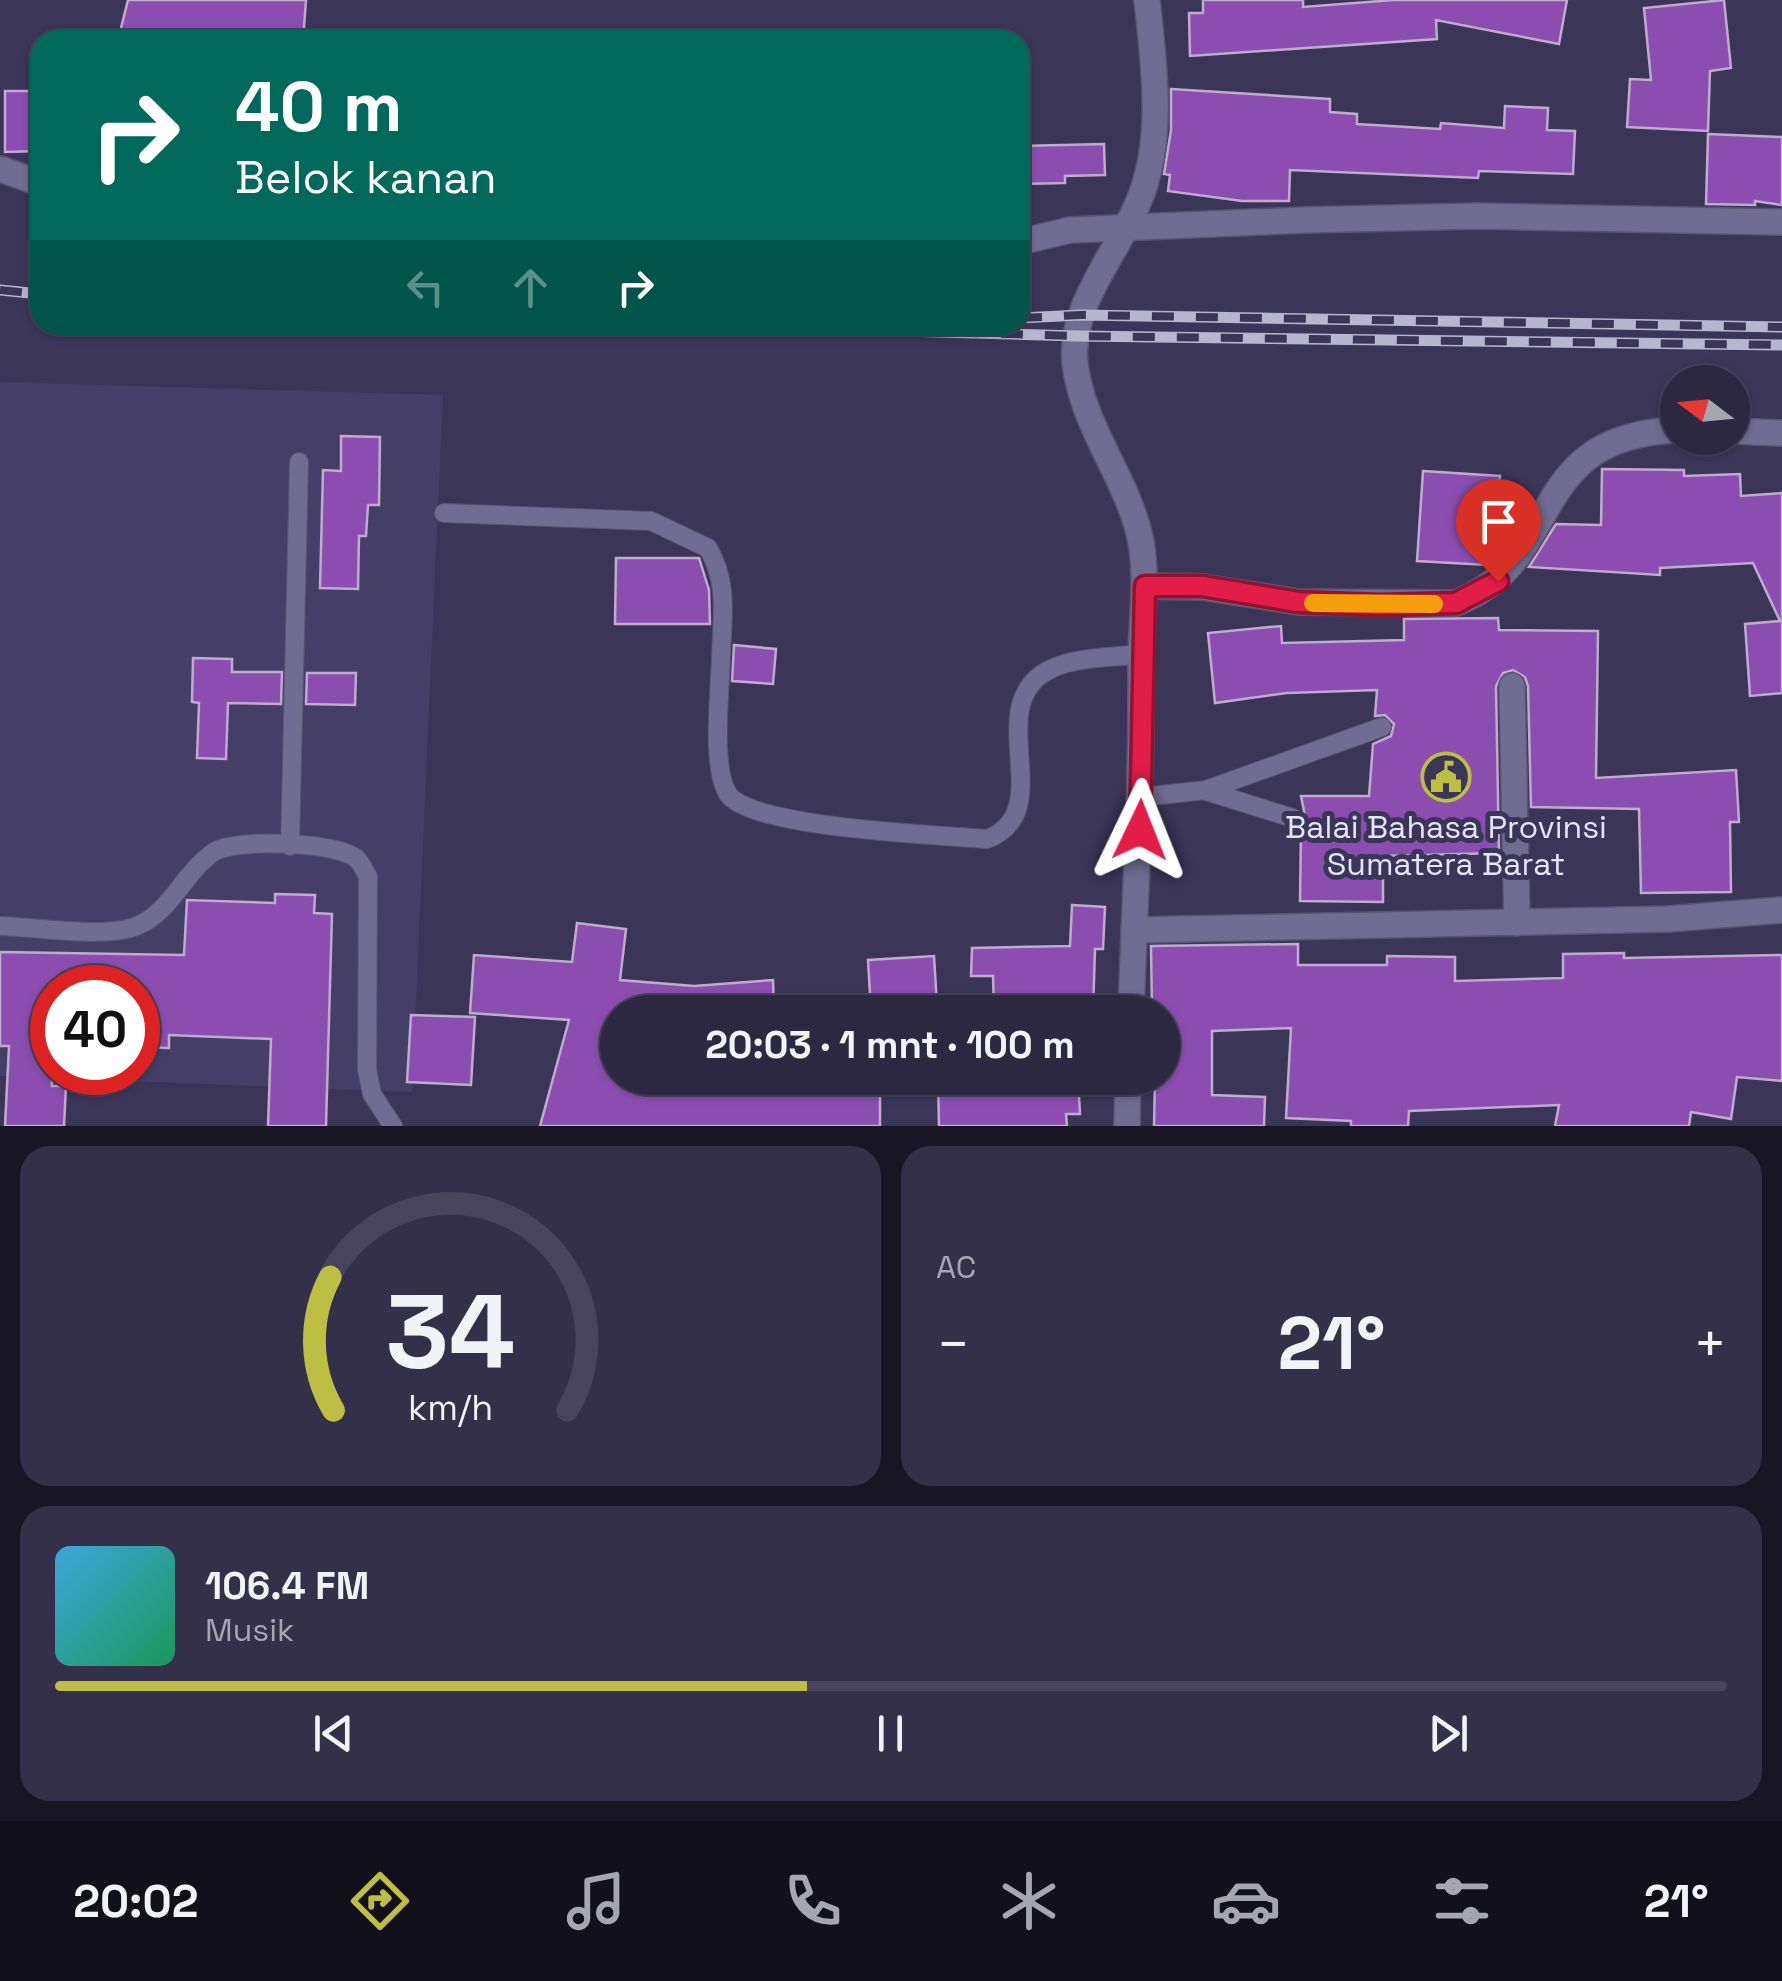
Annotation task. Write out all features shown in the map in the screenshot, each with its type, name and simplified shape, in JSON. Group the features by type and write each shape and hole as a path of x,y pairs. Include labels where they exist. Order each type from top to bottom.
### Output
{"street":[{"path":"1131,995 1142,797 1145,586 1140,539 1088,409 1075,363 1081,315 1139,202 1151,159 1153,55 1146,0"},
{"path":"0,169 30,180"},
{"path":"1030,240 1070,230 1124,230 1190,223 1478,216 1782,222"},
{"path":"1145,586 1202,586 1298,602 1456,603 1498,581 1560,486 1587,454 1617,438 1660,431"},
{"path":"1750,432 1782,434"},
{"path":"1512,686 1517,923"},
{"path":"1134,930 1668,919 1782,910"},
{"path":"1127,1126 1128,1095"}],"lane":[{"path":"290,846 299,462"},
{"path":"444,514 651,521 708,548 724,585 719,711 722,779 729,796 740,805 790,820 987,840 1002,834 1018,812 1018,724 1034,681 1044,672 1068,664 1142,654"},
{"path":"1142,797 1206,790 1382,728"},
{"path":"1206,790 1293,818"},
{"path":"0,926 112,931 135,927 155,916 198,865 218,850 241,843 340,851 358,859 368,878 367,1070 372,1094 393,1126"}],"shaded area":[{"path":"0,382 443,395 412,1092 160,1082 160,965 30,965 30,1077 0,1076"}],"building":[{"path":"128,0 306,0 304,30 120,30"},
{"path":"1203,0 1303,0 1303,7 1394,0 1567,0 1559,44 1436,20 1437,39 1190,56 1189,13 1203,13"},
{"path":"1724,0 1731,68 1710,71 1708,131 1627,127 1630,79 1651,80 1644,8"},
{"path":"1171,89 1330,99 1330,112 1357,114 1357,124 1440,129 1441,123 1504,128 1505,106 1548,108 1547,130 1575,131 1573,174 1479,171 1478,178 1290,170 1289,201 1242,201 1168,191 1170,175 1164,174 1171,130"},
{"path":"5,91 30,91 30,151 5,152"},
{"path":"1708,134 1782,137 1782,205 1755,201 1755,205 1706,204"},
{"path":"1104,144 1105,175 1065,176 1065,183 1030,184 1030,146"},
{"path":"341,436 380,437 379,505 368,505 366,536 359,536 358,589 320,588 323,470 341,471"},
{"path":"1602,469 1684,470 1684,476 1740,474 1741,496 1782,493 1782,693 1750,696 1745,624 1780,621 1753,563 1660,568 1660,575 1529,567 1556,524 1601,525"},
{"path":"1423,471 1500,476 1497,524 1519,524 1487,565 1417,561"},
{"path":"616,558 699,558 709,590 710,624 615,624"},
{"path":"1498,618 1499,630 1598,631 1596,778 1736,770 1739,822 1730,822 1731,892 1641,893 1639,809 1531,807 1528,686 1525,677 1513,670 1503,673 1496,686 1499,853 1383,856 1383,902 1300,901 1301,828 1305,816 1301,796 1369,796 1373,744 1391,736 1394,724 1385,715 1375,716 1377,690 1287,693 1215,703 1208,633 1281,626 1282,643 1404,640 1404,619"},
{"path":"734,645 776,649 773,684 732,681"},
{"path":"193,658 232,659 232,672 282,672 281,704 228,703 226,759 197,758 199,703 192,702"},
{"path":"307,673 356,673 355,705 306,704"},
{"path":"275,894 315,895 314,913 332,914 326,1126 268,1126 271,1039 169,1035 169,1048 160,1048 160,965 30,965 30,1095 66,1095 64,1126 5,1126 9,1046 0,1046 0,952 184,955 187,900 275,903"},
{"path":"1072,905 1105,907 1103,949 1095,949 1094,995 994,995 993,976 971,976 972,948 1070,946"},
{"path":"577,923 626,929 620,980 694,986 773,980 773,995 600,995 600,1095 880,1095 880,1126 540,1126 569,1020 470,1013 474,955 572,962"},
{"path":"1298,944 1298,965 1387,965 1387,956 1455,957 1455,981 1563,978 1563,954 1624,953 1624,958 1782,955 1782,1081 1737,1077 1731,1119 1691,1112 1689,1126 1555,1126 1559,1105 1409,1111 1408,1126 1351,1126 1351,1121 1286,1118 1291,1028 1212,1031 1212,1095 1265,1097 1264,1126 1154,1126 1155,1095 1180,1095 1180,995 1152,995 1151,946"},
{"path":"934,956 936,995 870,995 868,960"},
{"path":"411,1015 475,1017 471,1085 407,1082"},
{"path":"938,1095 1079,1095 1080,1114 1066,1114 1067,1126 939,1126"}],"railway":[{"path":"0,290 30,293"},
{"path":"1030,318 1081,315 1782,327"},
{"path":"1030,335 1782,345"}],"slow traffic":[{"path":"1313,603 1434,604"}],"place":[{"name":"Balai Bahasa Provinsi Sumatera Barat","path":"1446,777"}],"route":[{"path":"1140,830 1145,586 1202,586 1298,602 1380,605 1456,603 1498,581"}]}
